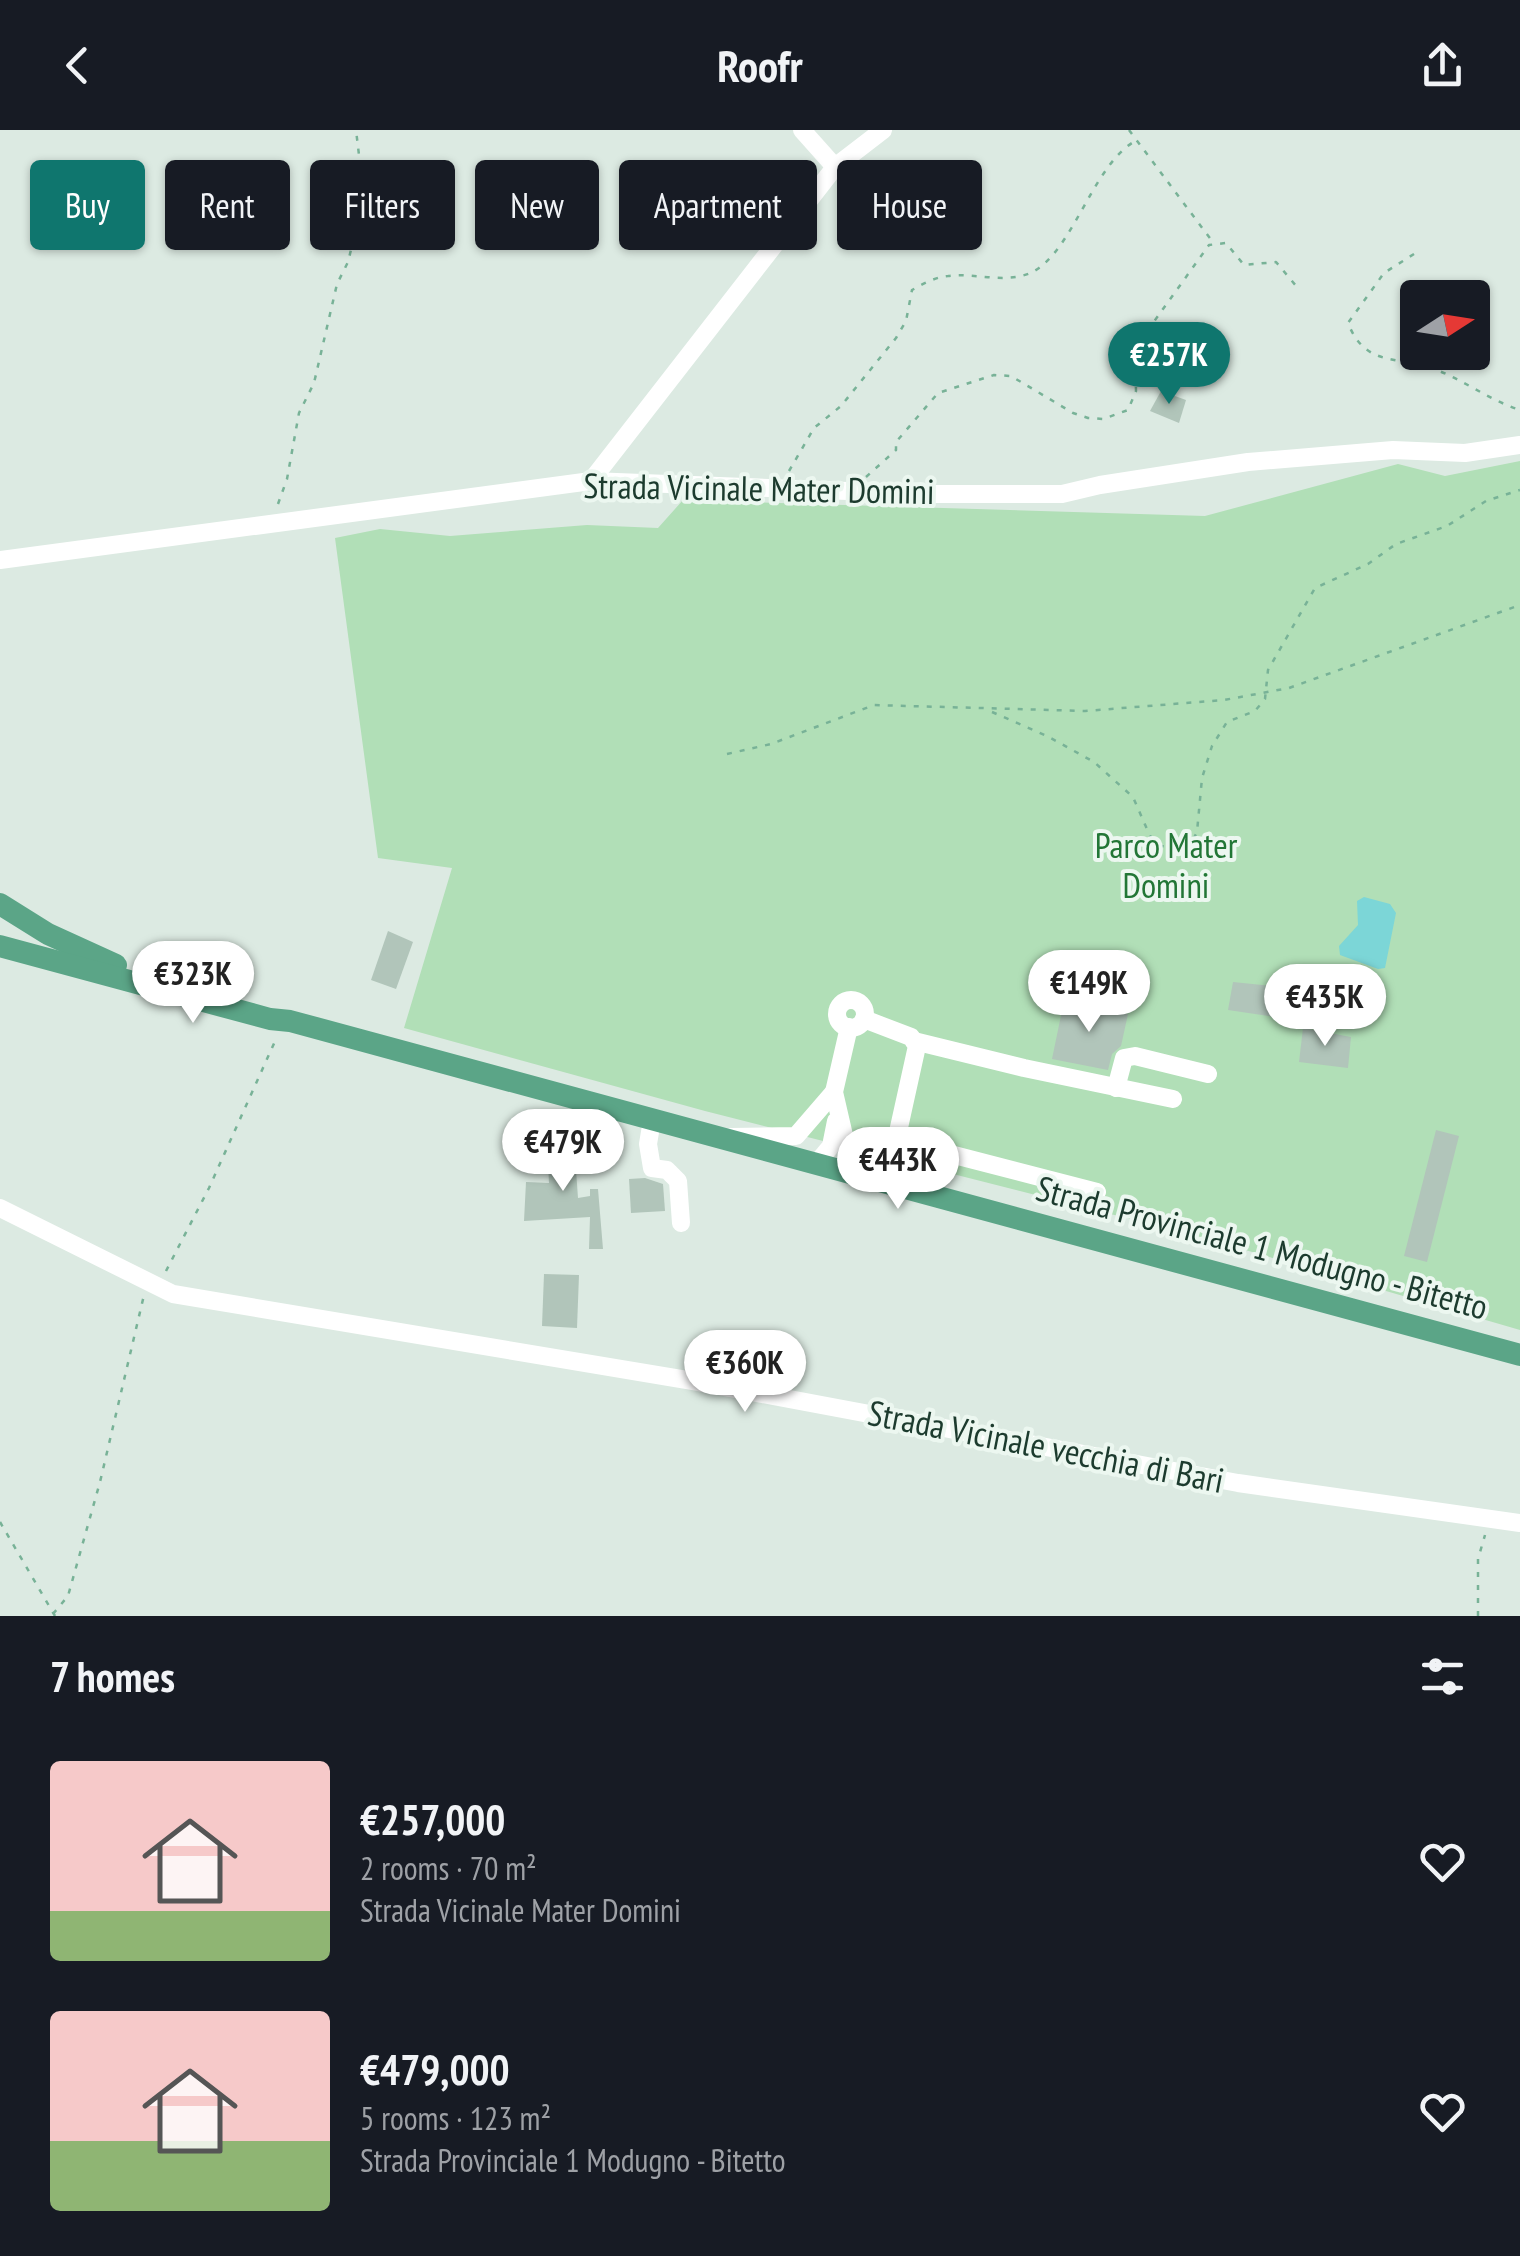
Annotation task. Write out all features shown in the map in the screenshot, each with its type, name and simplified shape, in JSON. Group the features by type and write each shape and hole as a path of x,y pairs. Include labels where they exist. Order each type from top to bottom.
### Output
{"main road":[{"path":"0,904 109,969"},
{"path":"0,918 49,948 109,969"},
{"path":"4,953 109,969"},
{"name":"Strada Provinciale 1 Modugno - Bitetto","path":"109,969 270,1020 290,1021 1520,1355"}],"street":[{"path":"802,130 836,167"},
{"path":"591,481 836,167 882,130"},
{"name":"Strada Vicinale Mater Domini","path":"0,560 591,481 1062,494 1248,462 1393,450 1465,453 1520,445"},
{"path":"816,1164 816,1136 831,1104 856,1023 1173,1100"},
{"path":"914,1040 914,1066 898,1132 900,1141 1097,1192"},
{"path":"1116,1088 1124,1058 1135,1056 1208,1074"},
{"path":"719,1138 766,1134 790,1138 803,1132 831,1104"},
{"path":"831,1104 846,1144 857,1159 894,1170 930,1194"},
{"path":"652,1120 648,1144 652,1168 666,1170 678,1181 681,1223"},
{"name":"Strada Vicinale vecchia di Bari","path":"0,1208 173,1294 693,1381 1238,1483 1520,1523"}],"path":[{"path":"276,523 299,413 314,383 337,284 348,262 364,197 356,130"},
{"path":"1130,130 1213,244"},
{"path":"780,487 814,428 841,406 896,338 906,321 912,290 943,276 1016,277 1042,266 1112,165 1128,144 1136,140"},
{"path":"858,490 867,475 896,450 896,442 938,393 977,378 1011,376 1088,418 1103,419 1128,410 1136,391 1136,348 1209,245 1226,243 1244,265 1276,262 1297,287"},
{"path":"1414,254 1384,273 1348,323 1354,336 1386,361 1430,367 1520,410"},
{"path":"988,710 1094,762 1134,798 1150,836 1162,846 1182,848 1191,844 1198,832 1202,778 1212,746 1226,722 1255,711 1267,692 1268,670 1315,588 1368,564 1396,544 1447,526 1486,501 1520,490"},
{"path":"726,754 771,744 874,705 1085,711 1224,700 1289,688 1520,605"},
{"path":"0,1522 54,1615 68,1596 119,1406 140,1306 183,1242 272,1044 290,1021"},
{"path":"1478,1616 1478,1558 1492,1520"}],"green space":[{"name":"Parco Mater Domini","path":"1520,461 1520,1330 1197,1236 705,1111 404,1028 452,868 378,858 335,538 380,529 450,536 587,525 658,528 683,500 1205,516 1398,464 1445,476"}],"water":[{"path":"1364,897 1390,904 1396,913 1385,968 1340,955 1339,946 1358,925 1357,901"}],"building":[{"path":"1161,391 1186,400 1179,423 1150,411"},
{"path":"388,931 413,942 396,989 371,980"},
{"path":"1233,982 1281,987 1276,1017 1228,1010"},
{"path":"1064,1001 1128,1014 1121,1046 1112,1054 1108,1070 1052,1059"},
{"path":"1303,1028 1351,1037 1348,1068 1299,1062"},
{"path":"1436,1130 1459,1136 1427,1262 1404,1256"},
{"path":"574,1142 578,1198 590,1196 590,1189 598,1189 603,1249 589,1249 590,1217 524,1221 526,1182 549,1183 547,1144"},
{"path":"645,1178 663,1184 665,1211 631,1213 629,1179"},
{"path":"544,1274 579,1275 577,1328 542,1326"}]}
